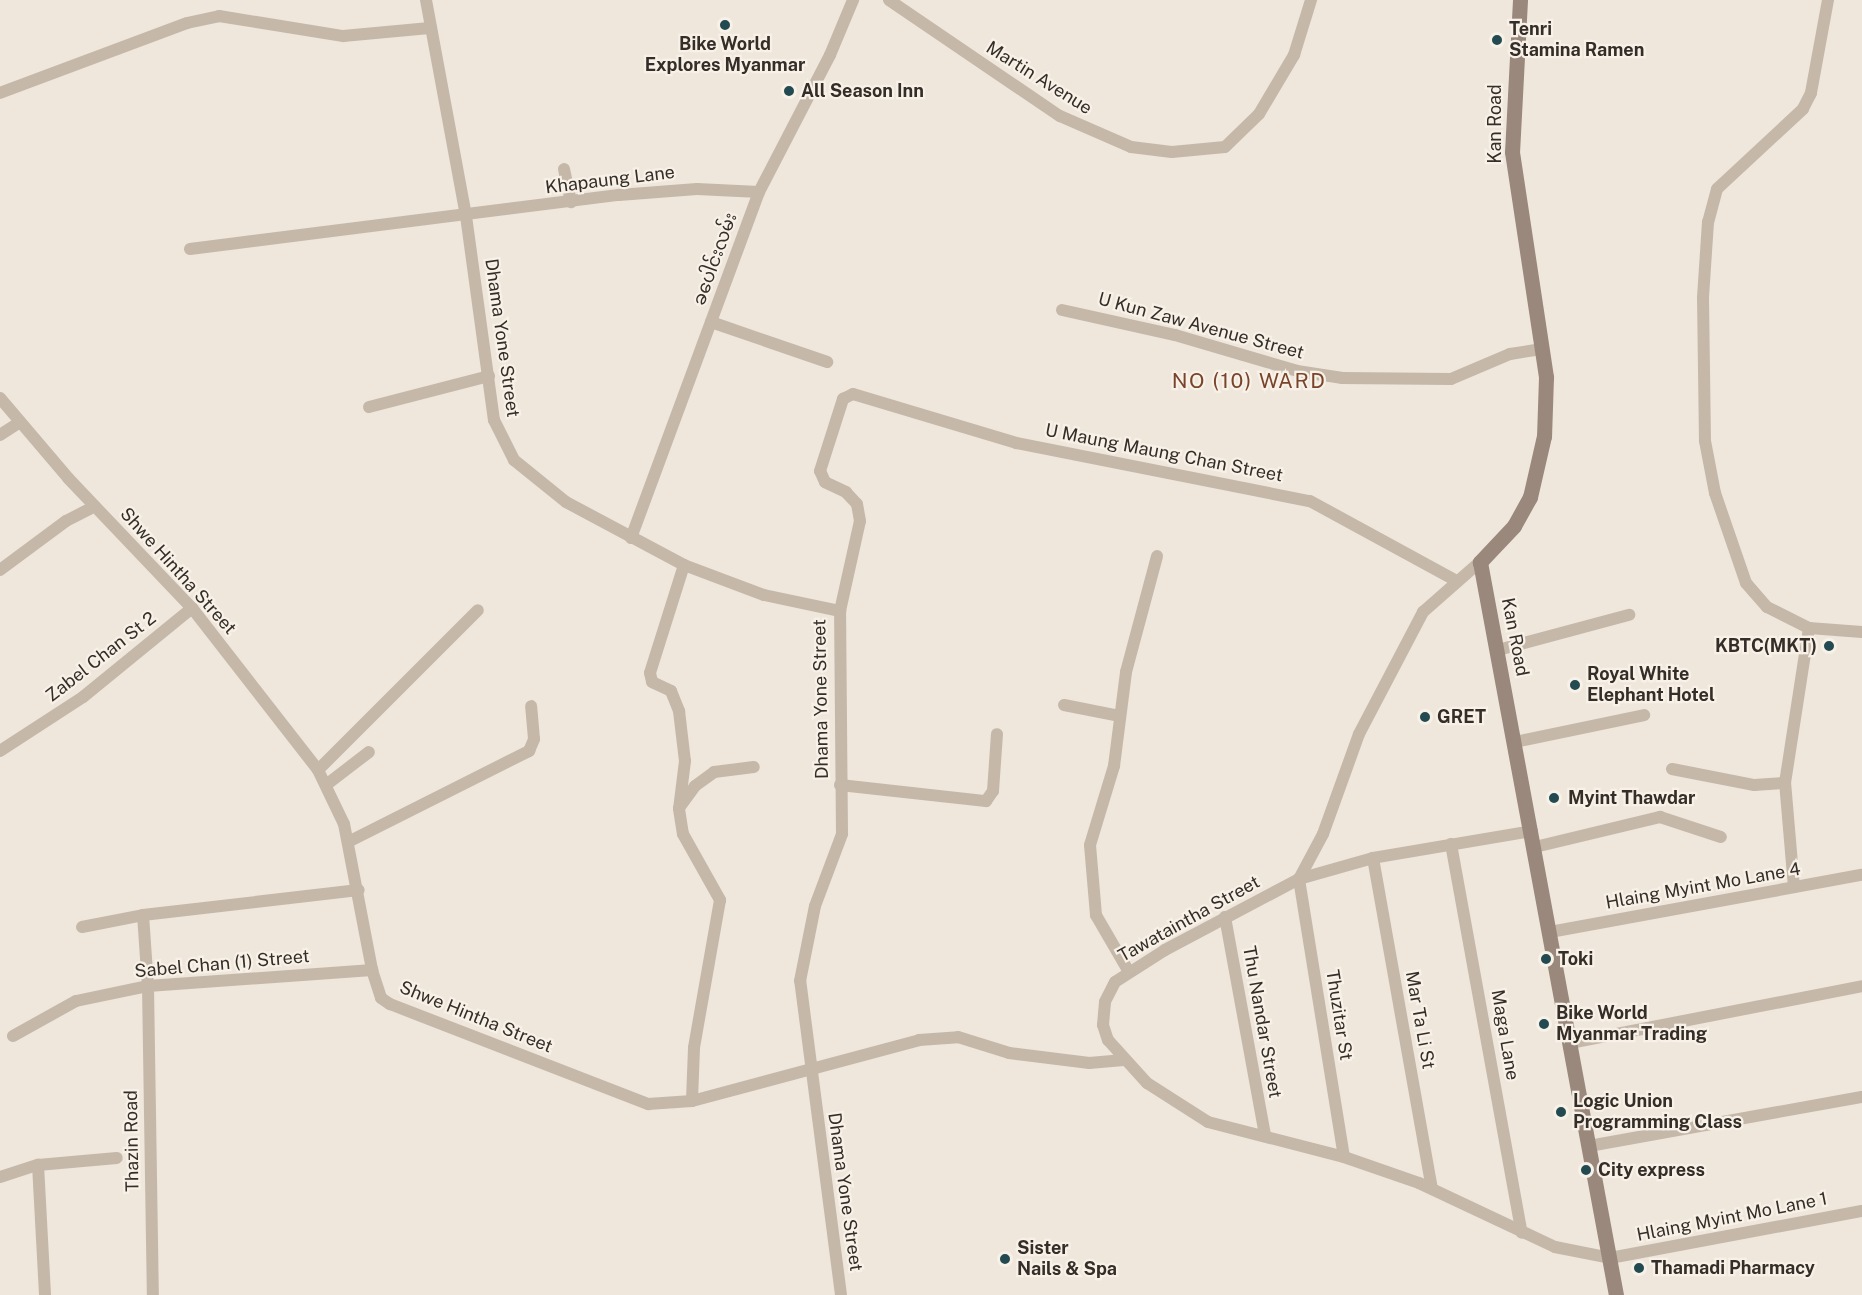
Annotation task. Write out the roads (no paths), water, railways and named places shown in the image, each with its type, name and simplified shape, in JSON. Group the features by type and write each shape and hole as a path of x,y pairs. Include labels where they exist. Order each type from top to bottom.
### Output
{"main road":[{"name":"Kan Road","path":"1520,0 1512,153 1546,377 1544,436 1530,496 1514,526 1480,562 1532,831 1616,1295"}],"street":[{"name":"Dhama Yone Street","path":"426,0 466,216 494,420 514,460 566,502 684,565 764,595 840,611 842,834 815,906 802,956 800,981 841,1295"},
{"name":"ခပေါင်းလမ်း","path":"631,538 759,192 830,56 852,0"},
{"name":"Martin Avenue","path":"889,0 1060,116 1131,147 1172,152 1225,147 1259,114 1294,56 1311,0"},
{"path":"1828,0 1811,93 1803,109 1717,189 1708,222 1703,298 1706,441 1715,493 1736,560 1746,583 1767,607 1809,628 1862,632"},
{"path":"0,93 211,17 231,17 282,29 343,36 430,28"},
{"path":"564,169 571,202"},
{"name":"Khapaung Lane","path":"190,249 571,202 697,189 759,192"},
{"name":"U Kun Zaw Avenue Street","path":"1062,310 1175,335 1297,371 1342,378 1451,379 1489,361 1542,349"},
{"path":"711,322 827,362"},
{"path":"369,407 489,376"},
{"name":"U Maung Maung Chan Street","path":"840,611 860,521 857,504 846,492 825,482 820,471 843,399 853,394 1016,443 1310,501 1455,580"},
{"name":"Shwe Hintha Street","path":"0,398 94,507 192,608 318,770 348,842 359,890 372,970 381,998 418,1016 648,1104 692,1101 811,1072 919,1040 958,1037 1009,1053 1089,1063 1124,1060"},
{"path":"0,435 20,422"},
{"path":"0,570 66,521 94,507"},
{"path":"1129,972 1096,915 1090,846 1114,766 1126,672 1157,556"},
{"path":"1299,879 1323,834 1339,782 1380,694 1423,612 1455,580 1480,562"},
{"path":"684,565 650,673 652,682 671,691 679,711 685,760 679,808 693,857 717,889 720,900 719,925 694,1048 692,1101"},
{"name":"Zabel Chan St 2","path":"0,751 83,698 192,608"},
{"path":"318,770 478,610"},
{"path":"1498,650 1629,615"},
{"path":"1794,887 1785,783 1809,628"},
{"path":"1064,705 1119,716"},
{"path":"348,842 529,751 534,739 531,706"},
{"path":"1515,742 1644,715"},
{"path":"840,785 986,801 993,791 997,734"},
{"path":"326,785 369,752"},
{"path":"679,808 695,786 714,772 754,767"},
{"path":"1672,769 1754,785 1785,783"},
{"path":"1534,847 1660,817 1721,837"},
{"name":"Tawataintha Street","path":"1532,831 1373,858 1299,879 1224,917 1115,982 1105,1002 1103,1025 1108,1040 1124,1060 1171,1102 1208,1122 1344,1157 1432,1188 1555,1247 1610,1258"},
{"name":"Maga Lane","path":"1451,844 1522,1233"},
{"name":"Mar Ta Li St","path":"1373,858 1432,1188"},
{"name":"Hlaing Myint Mo Lane 4","path":"1550,932 1862,875"},
{"name":"Thuzitar St","path":"1299,879 1344,1157"},
{"path":"82,927 143,915 359,890"},
{"name":"Thazin Road","path":"143,915 148,986 153,1295"},
{"name":"Thu Nandar Street","path":"1224,917 1265,1135"},
{"name":"Sabel Chan (1) Street","path":"13,1036 76,1001 148,986 372,970"},
{"path":"1570,1043 1862,986"},
{"path":"1589,1146 1862,1097"},
{"path":"0,1177 38,1165 117,1158"},
{"path":"38,1165 45,1295"},
{"name":"Hlaing Myint Mo Lane 1","path":"1610,1258 1862,1211"}],"place":[{"name":"Bike World Explores Myanmar","path":"725,25"},
{"name":"Tenri Stamina Ramen","path":"1497,40"},
{"name":"All Season Inn","path":"789,91"},
{"name":"KBTC(MKT)","path":"1829,646"},
{"name":"Royal White Elephant Hotel","path":"1575,685"},
{"name":"GRET","path":"1425,717"},
{"name":"Myint Thawdar","path":"1554,798"},
{"name":"Toki","path":"1546,959"},
{"name":"Bike World Myanmar Trading","path":"1544,1024"},
{"name":"Logic Union Programming Class","path":"1561,1112"},
{"name":"City express","path":"1586,1170"},
{"name":"Sister Nails & Spa","path":"1005,1259"},
{"name":"Thamadi Pharmacy","path":"1639,1268"}],"district":[{"name":"NO (10) WARD","path":"1249,381"}]}
